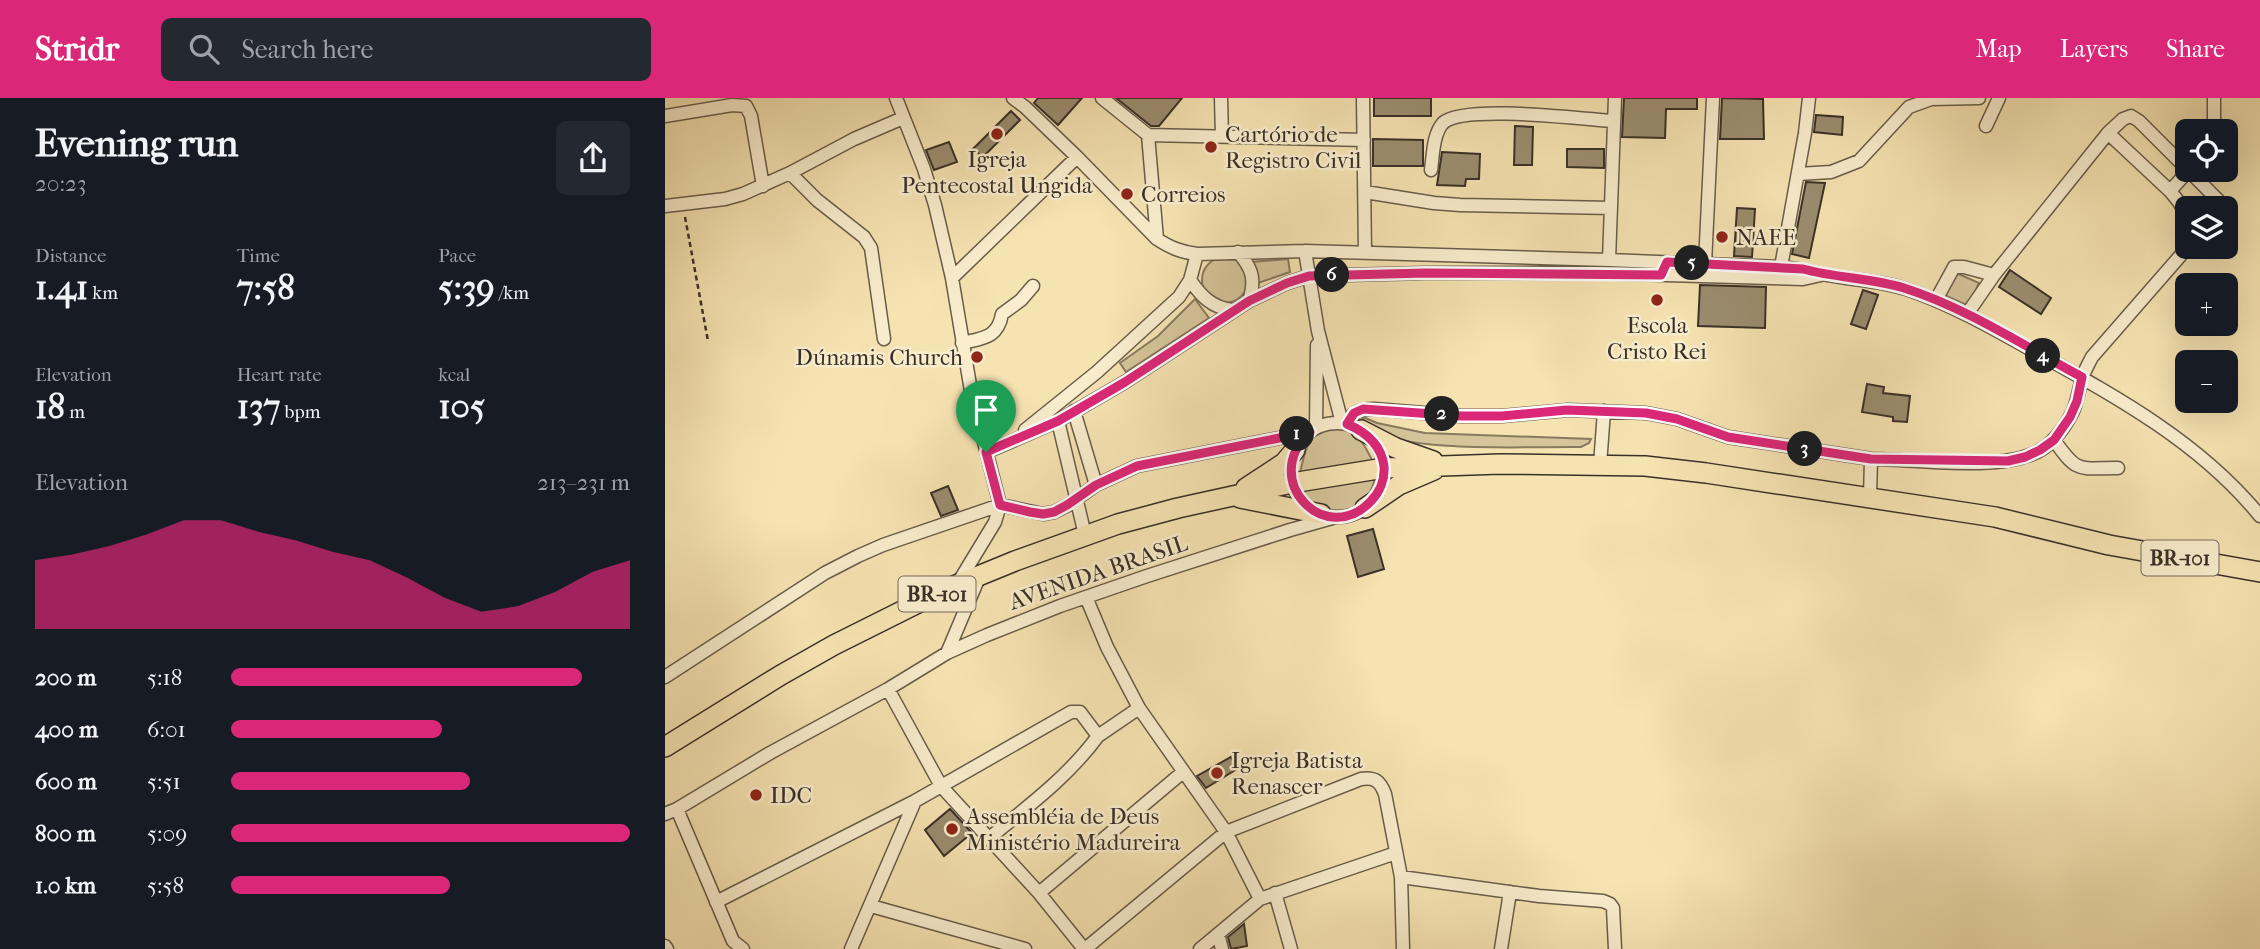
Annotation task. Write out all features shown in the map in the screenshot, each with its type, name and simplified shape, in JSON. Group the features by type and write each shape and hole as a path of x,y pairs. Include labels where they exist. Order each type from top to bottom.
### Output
{"highway":[{"path":"1350,426 1396,448 1448,465"},
{"path":"1233,496 1284,463 1295,450"},
{"path":"1365,508 1399,485 1448,465"},
{"name":"BR-101","path":"665,747 781,674 890,616 980,575 1118,524 1292,483 1384,468 1448,465 1645,466 1995,517 2109,545 2257,566"},
{"path":"1233,496 1328,516"}],"street":[{"path":"896,98 924,169 952,278 971,391 1000,505 995,522 956,585"},
{"path":"1013,98 1027,103 1157,239 1172,248 1197,254 1305,251 1781,267 1903,288 1967,314 2082,377 2161,426 2198,454 2260,516"},
{"path":"1102,98 1148,135 1364,140"},
{"path":"1221,98 1222,137"},
{"path":"1363,98 1365,253"},
{"path":"1609,260 1615,98"},
{"path":"1705,264 1713,98"},
{"path":"1781,267 1809,98"},
{"path":"1798,174 1831,172 1859,161 1909,107 1931,99 1979,98"},
{"path":"1986,126 1999,98"},
{"path":"2214,98 2214,119"},
{"path":"665,116 731,105 746,106 751,116 763,187"},
{"path":"1431,170 1438,132 1443,123 1461,116 1520,114 1614,121"},
{"path":"1967,314 1994,275 2108,133 2123,119 2134,117 2175,157"},
{"path":"665,206 725,199 763,187 843,144 903,118"},
{"path":"2108,133 2175,197"},
{"path":"1148,135 1157,239"},
{"path":"952,278 1077,157"},
{"path":"790,173 817,200 864,237 871,248 884,340"},
{"path":"2170,191 2178,182"},
{"path":"2200,182 2214,196"},
{"path":"1365,192 1447,204 1611,208"},
{"path":"1305,251 1318,331 1350,426"},
{"path":"1238,252 1252,271 1253,288 1249,301"},
{"path":"1016,438 1134,340 1179,297 1189,280 1197,254"},
{"path":"1425,256 1425,273"},
{"path":"1350,426 1354,413 1374,408 1461,416 1604,411 1663,415 1728,437 1871,459 2008,461 2025,457 2054,440 2070,417 2077,401 2082,377 2092,357 2177,259"},
{"path":"1661,275 1667,262"},
{"path":"1936,300 1954,267 1994,275"},
{"path":"986,452 1058,421 1125,382 1233,310 1287,283 1309,276 1425,273 1804,279 1823,274"},
{"path":"1189,280 1207,301 1223,309 1233,310"},
{"path":"962,343 988,337 1000,325 1002,314 1034,286"},
{"path":"1318,331 1313,430 1295,450 1290,465 1292,483 1298,496 1308,507 1328,516"},
{"path":"1073,411 1096,485"},
{"path":"1600,465 1604,411"},
{"path":"1058,421 1085,535"},
{"path":"665,677 825,573 858,555 1000,505 1043,514 1060,510 1096,485 1120,472 1146,463 1313,430 1329,424 1350,426 1373,440 1381,453 1384,468 1379,490 1365,508"},
{"path":"2054,440 2075,466 2118,468"},
{"path":"1870,498 1871,459"},
{"name":"AVENIDA BRASIL","path":"671,812 947,653 1007,626 1328,516 1351,515 1365,508"},
{"path":"947,653 980,575"},
{"path":"1086,597 1107,647 1139,708 1226,832 1260,899"},
{"path":"888,688 941,786 1039,893 1085,949 1226,832 1369,778 1381,784 1401,877 1403,949"},
{"path":"988,839 1068,772 1098,736 1139,708"},
{"path":"716,902 915,801 1071,712 1080,712 1098,736"},
{"path":"1039,893 1183,772"},
{"path":"851,949 915,801"},
{"path":"671,812 735,946"},
{"path":"1200,949 1260,899 1396,853"},
{"path":"1401,877 1603,901 1610,904 1614,914 1615,949"},
{"path":"1501,949 1510,892"},
{"path":"1275,893 1291,949"},
{"path":"871,906 1025,949"},
{"path":"1218,934 1222,949"}],"path":[{"path":"682,204 708,341"}],"shaded area":[{"path":"1225,257 1241,264 1248,280 1241,296 1225,303 1209,296 1202,280 1209,264"},
{"path":"1288,259 1290,272 1258,283 1251,262"},
{"path":"1954,272 1979,283 1969,306 1944,295"},
{"path":"1195,299 1209,318 1126,372 1120,363 1158,336"},
{"path":"1361,416 1377,423 1425,433 1591,439 1581,447 1441,445 1389,437 1372,429"},
{"path":"1336,427 1355,435 1373,462 1300,473 1309,442 1326,429"},
{"path":"1375,475 1369,494 1363,501 1348,512 1338,514 1316,508 1302,488"}],"building":[{"path":"1038,98 1082,98 1058,125 1034,103"},
{"path":"1116,98 1182,98 1159,126 1151,126"},
{"path":"1374,98 1431,98 1431,116 1374,116"},
{"path":"1624,98 1697,98 1697,109 1666,109 1665,138 1622,137"},
{"path":"1722,98 1763,99 1764,139 1720,139"},
{"name":"Igreja Pentecostal Ungida","path":"1011,111 1020,120 983,157 973,149"},
{"path":"1816,115 1843,117 1842,135 1814,132"},
{"path":"1515,126 1533,127 1532,165 1514,165"},
{"path":"1373,139 1423,140 1423,166 1373,166"},
{"path":"949,142 957,162 934,170 926,150"},
{"path":"1567,149 1604,149 1604,168 1567,167"},
{"path":"1442,152 1480,154 1479,179 1466,179 1465,186 1437,185"},
{"path":"1806,182 1825,183 1809,258 1792,254"},
{"path":"1737,208 1755,209 1752,257 1734,256"},
{"path":"2010,270 2051,298 2041,314 1999,287"},
{"path":"1700,285 1766,287 1765,328 1698,326"},
{"path":"1863,290 1878,295 1866,329 1851,324"},
{"path":"1867,384 1884,387 1883,393 1910,396 1907,422 1862,412"},
{"path":"948,486 958,510 941,516 931,493"},
{"path":"1373,529 1384,569 1358,577 1347,536"},
{"name":"Igreja Batista Renascer","path":"1231,757 1237,769 1206,788 1197,776"},
{"name":"Assembléia de Deus Ministério Madureira","path":"950,809 972,833 944,856 925,830"},
{"path":"1244,924 1247,946 1231,949 1228,937"}],"place":[{"name":"Igreja Pentecostal Ungida","path":"997,134"},
{"name":"Cartório de Registro Civil","path":"1211,147"},
{"name":"Correios","path":"1127,194"},
{"name":"NAEE","path":"1722,237"},
{"name":"Escola Cristo Rei","path":"1657,300"},
{"name":"Dúnamis Church","path":"977,357"},
{"name":"Igreja Batista Renascer","path":"1217,773"},
{"name":"IDC","path":"756,795"},
{"name":"Assembléia de Deus Ministério Madureira","path":"952,829"}],"route":[{"path":"1667,262 1803,269 1873,281 1936,300 2082,377 2077,401 2070,417 2054,440 2025,457 2008,461 1871,459 1728,437 1677,419 1646,413 1567,410 1502,416 1461,416 1363,409 1354,413 1347,424 1361,430 1373,440 1381,453 1384,468 1382,483 1365,508 1351,515 1336,517 1321,514 1308,507 1298,496 1292,483 1290,465 1295,450 1310,432 1137,466 1096,485 1060,510 1043,514 1000,505 986,452 1058,421 1125,382 1233,310 1287,283 1309,276 1425,273 1661,275 1667,262"}]}
